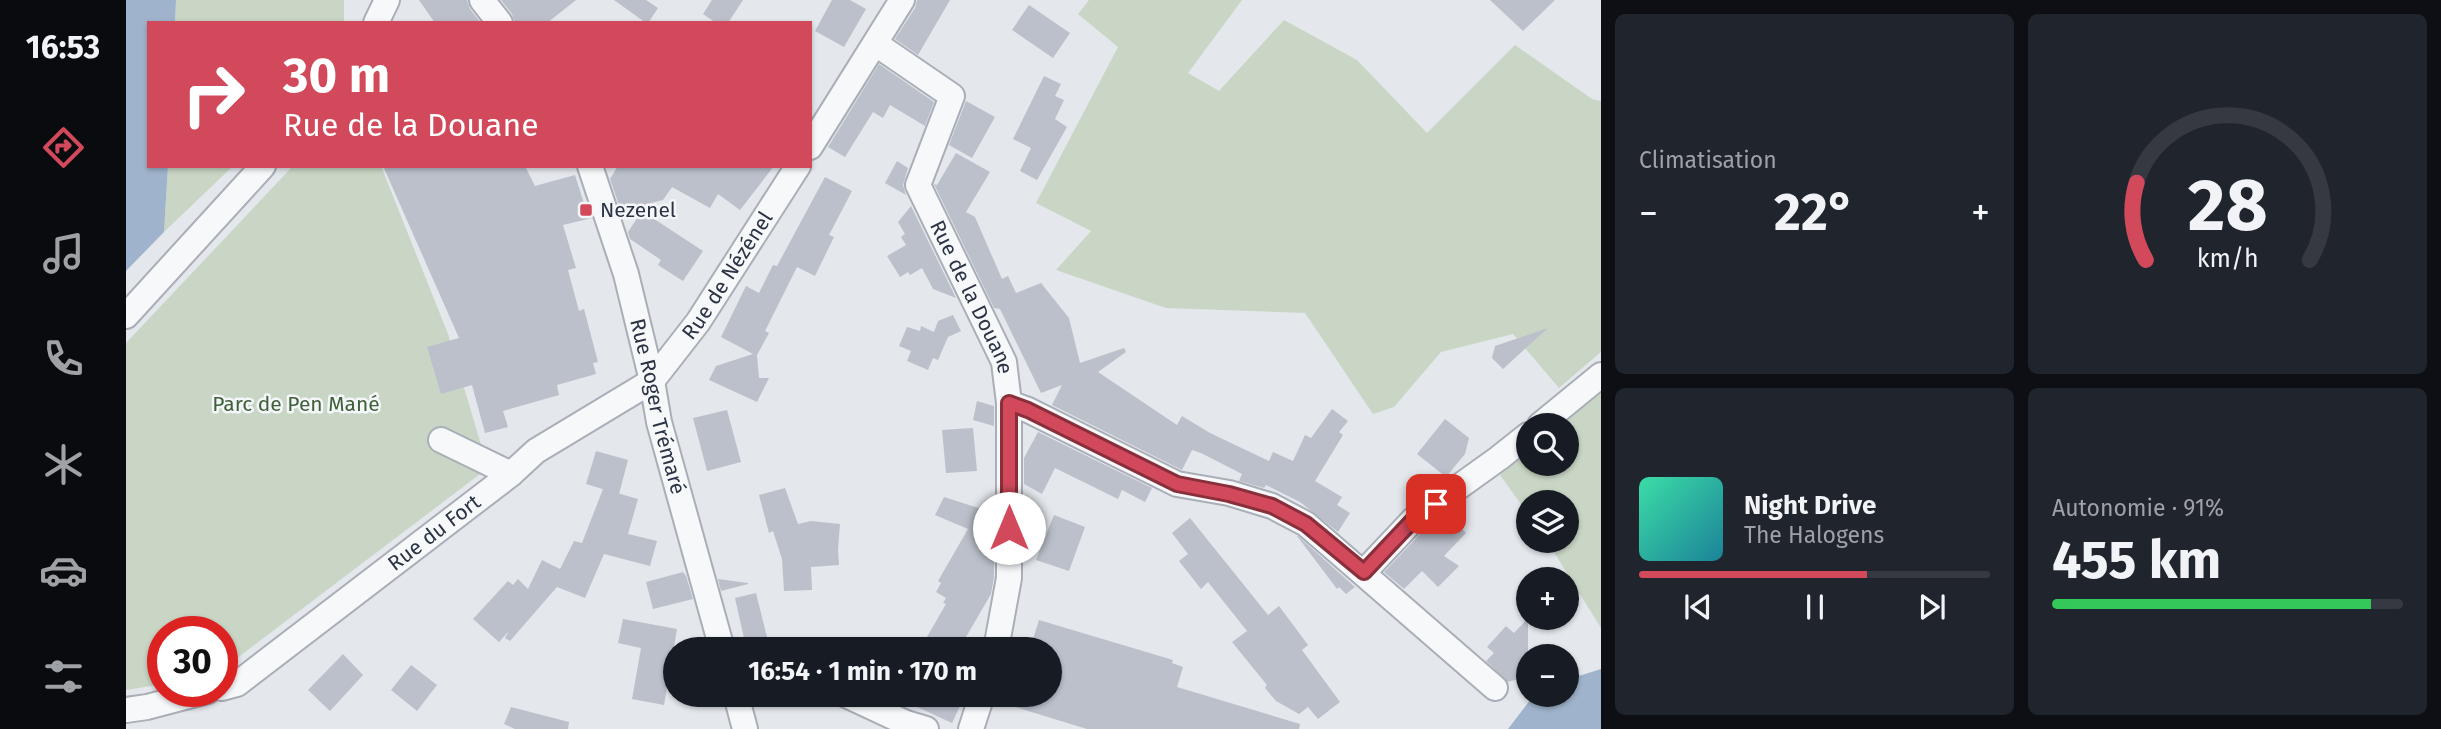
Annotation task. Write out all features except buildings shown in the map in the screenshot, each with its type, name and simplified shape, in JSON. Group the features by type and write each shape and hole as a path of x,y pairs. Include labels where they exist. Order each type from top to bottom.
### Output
{"street":[{"path":"377,21 387,0"},
{"path":"482,0 498,21"},
{"path":"812,144 902,0"},
{"name":"Rue de la Douane","path":"876,44 952,96 918,185 1004,362 1009,403 1177,484 1272,506 1306,524 1495,688"},
{"path":"126,316 261,168"},
{"name":"Rue Roger Trémaré","path":"591,168 626,274 659,422 719,637"},
{"name":"Rue de Nézénel","path":"652,381 698,322 797,168"},
{"path":"1554,413 1601,374"},
{"name":"Rue du Fort","path":"238,683 536,452 652,381"},
{"path":"998,637 1009,578 1009,403"},
{"path":"441,440 511,474"},
{"path":"1364,572 1414,519 1516,445"},
{"path":"126,710 147,707"},
{"path":"739,707 745,729"},
{"path":"872,707 926,729"},
{"path":"971,729 978,707"}],"green space":[{"path":"176,0 344,0 344,21 175,21"},
{"path":"1089,0 1242,0 1188,73 1219,91 1284,20 1357,60 1427,133 1515,45 1592,99 1601,101 1601,352 1559,388 1513,334 1441,352 1394,407 1373,414 1305,313 1166,308 1056,270 1091,231 1036,203 1118,47 1078,14"},
{"path":"168,168 231,168 164,232"},
{"name":"Parc de Pen Mané","path":"291,168 382,168 448,334 488,468 238,657 238,616 147,616 147,687 126,690 126,343"},
{"path":"1601,388 1601,628 1579,593 1579,567 1563,567 1554,553 1579,553 1579,490 1516,490 1516,497 1500,475 1516,461 1516,476 1579,476 1579,413 1572,413"}],"water":[{"path":"126,0 176,0 175,21 147,21 147,168 168,168 164,232 126,271"},
{"path":"1601,669 1601,729 1508,729 1525,707 1579,707 1579,676"}],"place":[{"name":"Nezenel","path":"586,210"}],"route":[{"path":"1009,528 1009,403 1177,484 1272,506 1306,524 1364,572 1414,519 1436,504"}]}
